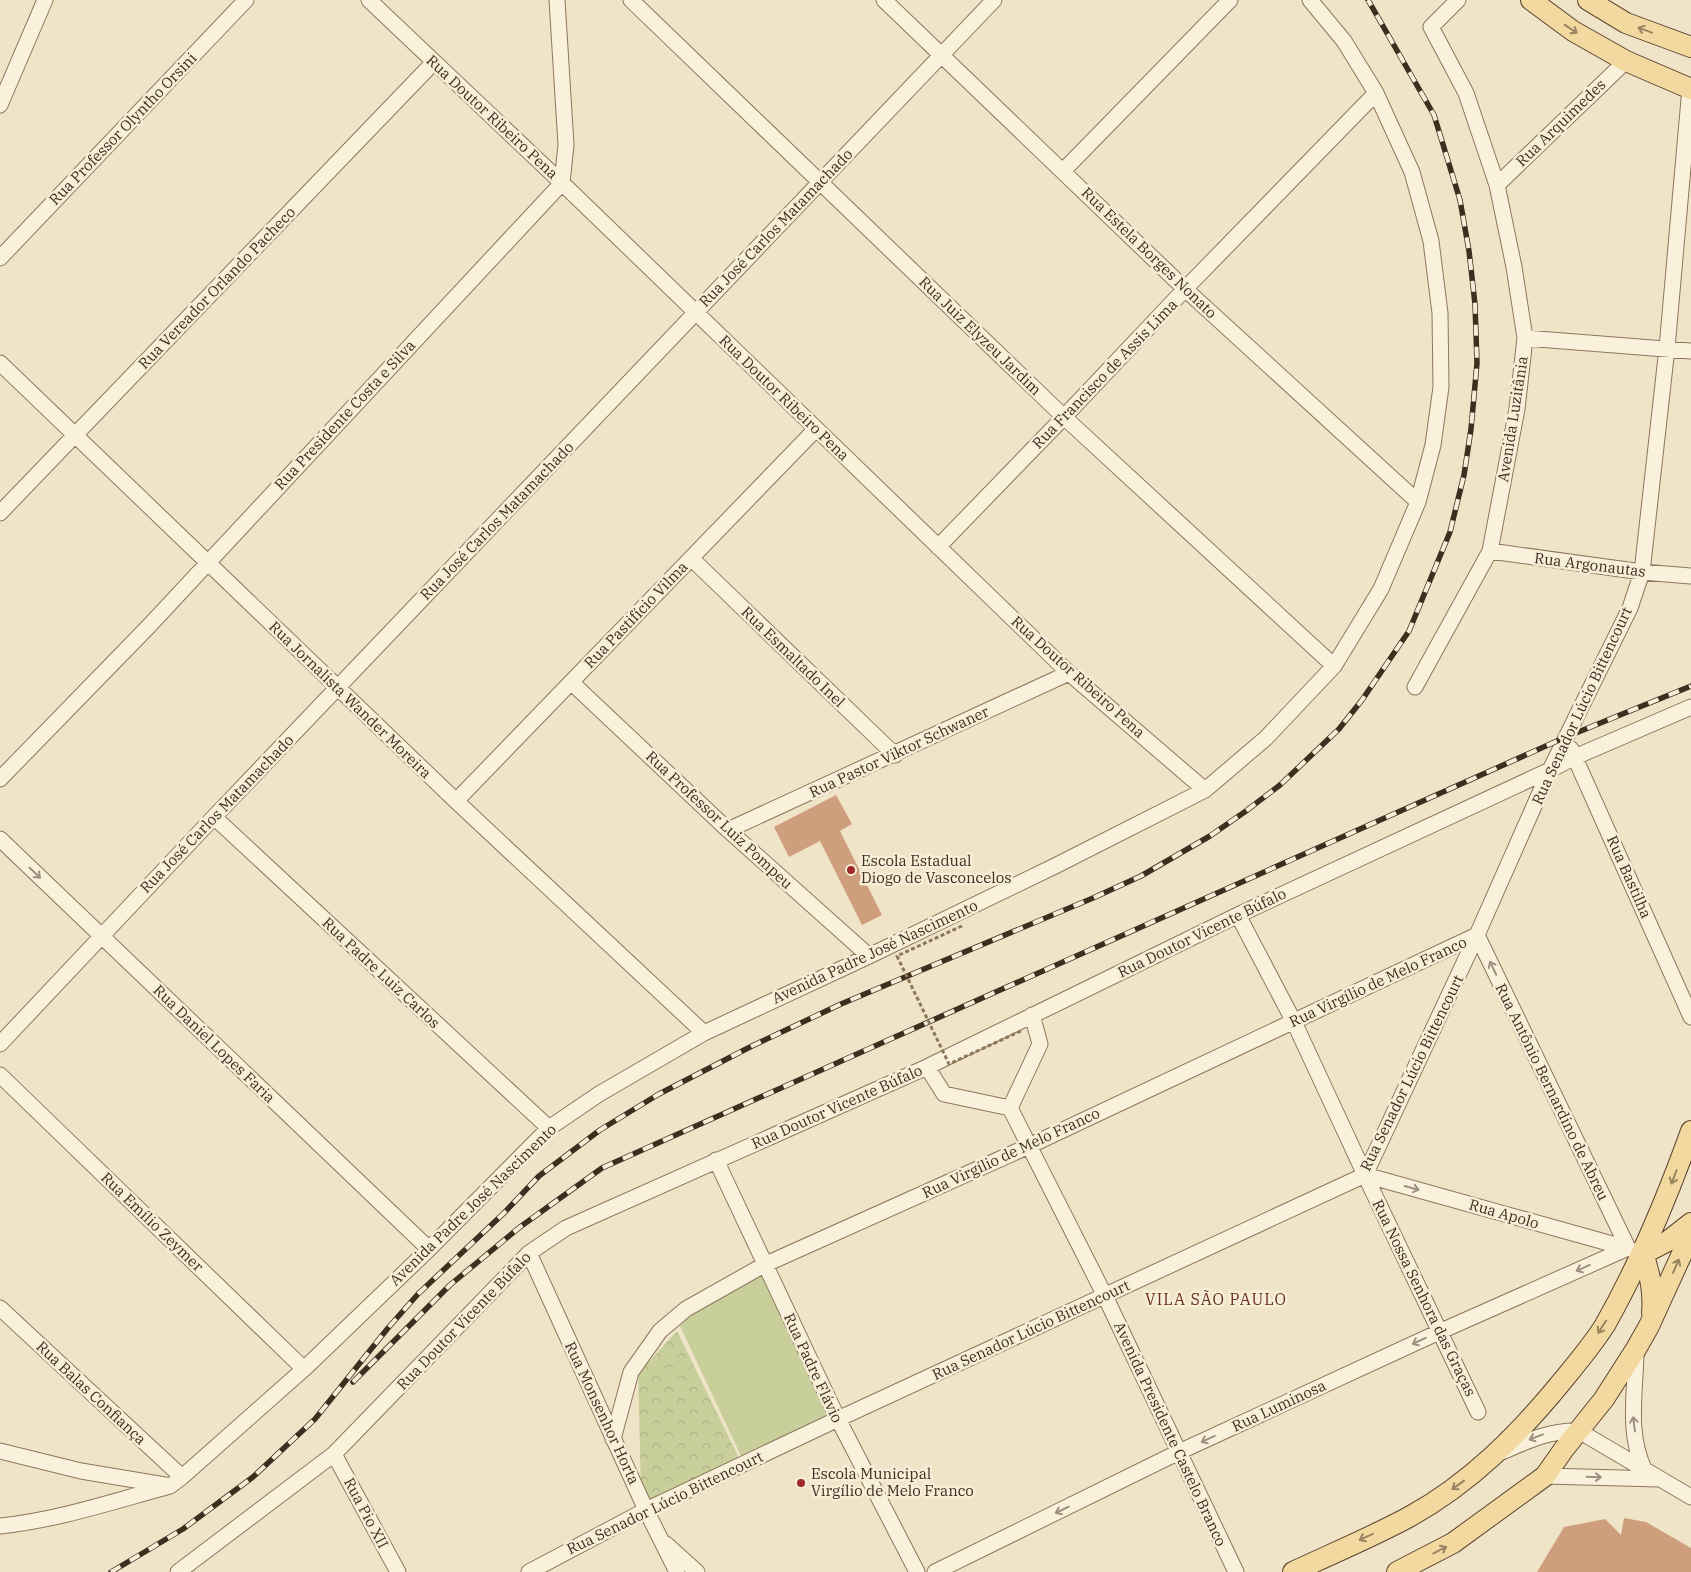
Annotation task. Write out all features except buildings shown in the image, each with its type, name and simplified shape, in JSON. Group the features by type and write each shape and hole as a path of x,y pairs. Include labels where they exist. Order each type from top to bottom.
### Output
{"main road":[{"path":"1531,0 1573,31 1626,61 1690,89"},
{"path":"1588,0 1626,23 1691,47"},
{"path":"1293,1572 1410,1516 1459,1484 1496,1454 1541,1408 1604,1326 1635,1251 1674,1179 1691,1131"},
{"path":"1635,1251 1668,1241 1691,1223"},
{"path":"1397,1572 1453,1543 1545,1476 1604,1399 1636,1349 1649,1326 1691,1234"},
{"path":"1635,1251 1648,1267 1652,1289 1652,1312 1649,1326"}],"street":[{"path":"0,105 45,0"},
{"name":"Rua Professor Olyntho Orsini","path":"0,258 246,0"},
{"name":"Rua Doutor Ribeiro Pena","path":"369,0 562,183 1069,673 1205,790"},
{"path":"557,0 566,145 562,183"},
{"name":"Rua Juiz Elyzeu Jardim","path":"631,0 1064,417 1334,666"},
{"name":"Rua Estela Borges Nonato","path":"884,0 1185,289 1418,502"},
{"name":"Rua José Carlos Matamachado","path":"0,1044 994,0"},
{"path":"1063,171 1230,0"},
{"name":"Avenida Padre José Nascimento","path":"176,1482 304,1369 429,1249 549,1128 599,1094 704,1033 1055,866 1205,790 1266,738 1334,666 1381,589 1418,502 1432,445 1441,386 1440,313 1430,242 1412,172 1376,93 1344,40 1310,0"},
{"name":"Avenida Luzitânia","path":"1414,687 1490,551 1517,409 1525,338 1514,268 1497,185 1466,92 1431,27 1458,0"},
{"name":"Rua Arquimedes","path":"1497,185 1626,61"},
{"name":"Rua Vereador Orlando Pacheco","path":"0,513 434,62"},
{"name":"Rua Senador Lúcio Bittencourt","path":"529,1572 646,1510 1365,1175 1477,935 1550,770 1630,608 1642,572 1667,348 1690,89"},
{"name":"Rua Francisco de Assis Lima","path":"938,547 1376,93"},
{"name":"Rua Presidente Costa e Silva","path":"0,779 149,626 562,183"},
{"path":"1525,338 1691,351"},
{"name":"Rua Jornalista Wander Moreira","path":"0,362 74,436 456,801 704,1033"},
{"name":"Rua Pastifício Vilma","path":"456,801 816,429"},
{"name":"Rua Argonautas","path":"1490,551 1642,572 1691,576"},
{"name":"Rua Esmaltado Inel","path":"691,558 895,755"},
{"name":"Rua Pastor Viktor Schwaner","path":"728,830 895,755 1069,673"},
{"name":"Rua Professor Luiz Pompeu","path":"571,682 728,830 869,956"},
{"name":"Rua Doutor Vicente Búfalo","path":"178,1572 334,1454 529,1253 566,1228 927,1067 1238,915 1575,757 1691,707"},
{"name":"Rua Bastilha","path":"1566,737 1691,1017"},
{"name":"Rua Padre Luiz Carlos","path":"214,818 549,1128"},
{"name":"Rua Daniel Lopes Faria","path":"0,839 429,1249"},
{"name":"Rua Nossa Senhora das Graças","path":"1238,915 1294,1022 1478,1412"},
{"name":"Rua Virgílio de Melo Franco","path":"613,1438 631,1372 660,1332 686,1309 764,1264 1029,1146 1477,935"},
{"name":"Rua Antônio Bernardino de Abreu","path":"1477,935 1635,1251"},
{"path":"927,1067 944,1094 1010,1108 1040,1044 1032,1016"},
{"name":"Rua Emílio Zeymer","path":"0,1074 304,1369"},
{"name":"Avenida Presidente Castelo Branco","path":"1010,1108 1105,1296 1236,1572"},
{"name":"Rua Padre Flávio","path":"716,1160 838,1420 917,1572"},
{"name":"Rua Apolo","path":"1365,1175 1635,1251"},
{"name":"Rua Luminosa","path":"935,1572 1179,1452 1439,1332 1635,1251"},
{"name":"Rua Monsenhor Horta","path":"529,1253 646,1510 677,1572"},
{"name":"Rua Balas Confiança","path":"0,1308 176,1482"},
{"path":"1636,1349 1633,1417 1638,1456 1645,1471"},
{"path":"1496,1454 1540,1435 1565,1430 1579,1431 1691,1497"},
{"path":"0,1451 81,1471 176,1482"},
{"name":"Rua Pio XII","path":"334,1454 398,1572"},
{"path":"1545,1476 1660,1480"},
{"path":"0,1526 46,1519 176,1482"},
{"path":"660,1538 697,1572"}],"path":[{"path":"962,926 897,956 949,1064 1023,1030"}],"green space":[{"path":"763,1273 827,1415 741,1456 680,1326 687,1316"},
{"path":"677,1331 739,1458 651,1503 641,1488 638,1374"}],"railway":[{"path":"111,1572 183,1529 253,1477 315,1419 388,1328 418,1294 504,1213 539,1176 600,1130 659,1094 752,1046 841,1004 1141,876 1210,836 1246,811 1280,785 1339,729 1362,700 1409,631 1450,532 1464,475 1471,429 1477,363 1475,304 1469,251 1460,200 1434,115 1368,0"},
{"path":"353,1382 450,1285 520,1227 602,1168 1566,737 1691,686"}],"place":[{"name":"Escola Estadual Diogo de Vasconcelos","path":"851,870"},
{"name":"Escola Municipal Virgílio de Melo Franco","path":"801,1483"}],"district":[{"name":"VILA SÃO PAULO","path":"1216,1299"}]}
